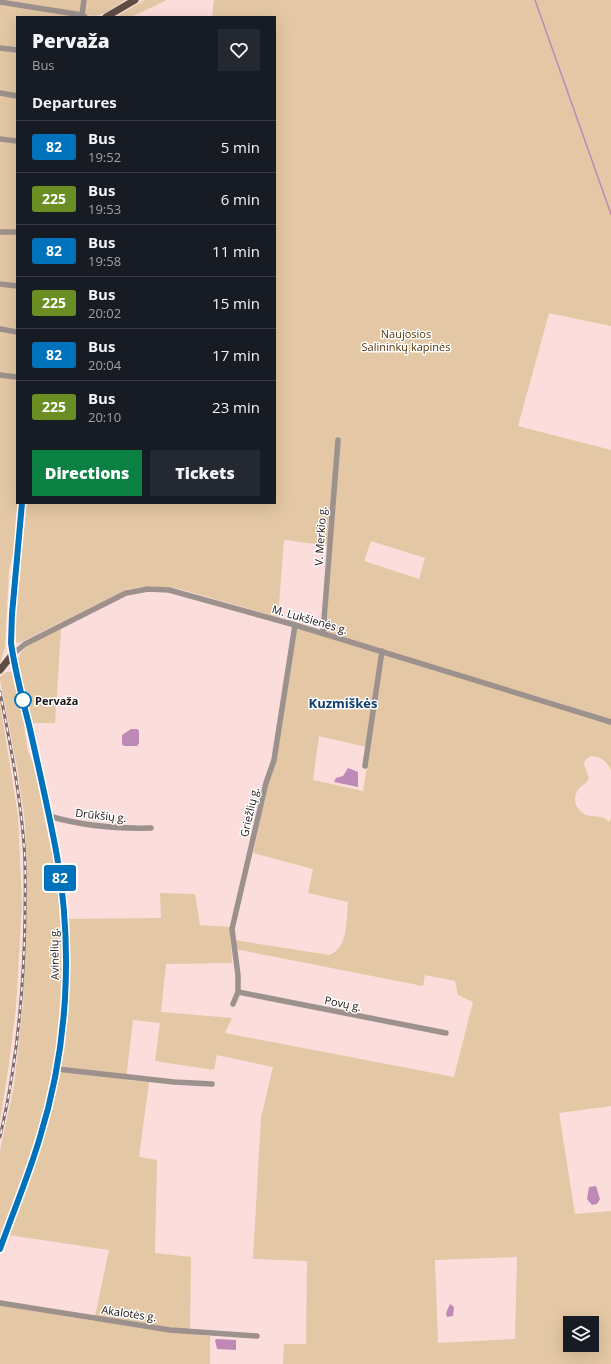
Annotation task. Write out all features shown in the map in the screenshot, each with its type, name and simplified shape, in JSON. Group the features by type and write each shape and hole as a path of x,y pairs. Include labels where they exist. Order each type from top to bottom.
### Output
{"main road":[{"path":"108,16 135,0"},
{"name":"Avinėlių g.","path":"0,1249 40,1138 57,1068 64,1014 66,965 63,895 49,816 12,655 12,614 22,504"},
{"path":"0,670 12,655"}],"street":[{"path":"0,2 83,16 84,0"},
{"path":"0,48 16,50"},
{"path":"0,94 16,96"},
{"path":"0,139 16,141"},
{"path":"0,232 16,232"},
{"path":"0,284 16,286"},
{"path":"0,330 16,332"},
{"path":"0,375 16,377"},
{"name":"V. Merkio g.","path":"323,633 338,440"},
{"name":"M. Lukšienės g.","path":"12,655 25,644 119,596 138,590 169,590 323,633 611,722"},
{"name":"Griežlių g.","path":"233,1004 238,992 238,975 232,929 266,784 274,760 295,625"},
{"path":"365,766 382,651"},
{"name":"Drūkšių g.","path":"49,816 85,825 112,828 151,828"},
{"name":"Povų g.","path":"238,992 446,1034"},
{"path":"57,1068 174,1082 212,1084"},
{"name":"Akalotės g.","path":"0,1303 170,1330 257,1336"}],"green space":[{"path":"0,0 126,0 103,14 94,16 16,16 16,504 19,504 15,545 9,571 5,648 0,664"},
{"path":"144,0 167,0 133,16 118,16"},
{"name":"Naujosios Salininkų kapinės","path":"214,0 611,0 611,326 549,313 518,426 611,450 611,719 326,632 332,546 284,540 278,617 180,589 150,586 128,589 19,643 16,642 15,636 18,577 27,504 276,504 276,16 212,16","holes":["371,541 425,558 419,579 364,561"]},
{"path":"61,629 55,723 32,723 18,663 19,656 23,650 34,642"},
{"path":"299,629 611,724 611,771 606,762 598,757 591,756 585,760 584,765 589,778 578,790 575,802 580,811 586,815 601,817 609,822 611,818 611,1106 559,1113 575,1214 611,1211 611,1364 283,1364 284,1344 306,1344 307,1261 253,1259 261,1118 273,1067 217,1055 214,1070 155,1061 160,1023 133,1020 126,1080 149,1082 139,1157 157,1160 155,1253 191,1257 190,1334 210,1336 210,1364 0,1364 0,1305 94,1321 109,1250 8,1235 60,1067 67,1022 69,985 68,919 161,918 160,893 195,894 200,925 230,927 232,963 166,964 161,1012 232,1018 225,1033 454,1077 473,1002 458,995 455,981 425,975 423,986 235,949 234,940 330,955 336,951 344,939 348,902 308,893 313,869 253,853 268,785 275,764 296,630","holes":["319,736 370,748 363,791 313,780","517,1257 515,1339 438,1343 435,1260"]},
{"path":"6,672 12,672 14,676 24,719 28,751 34,765 56,875 60,905 63,976 56,1050 46,1099 36,1140 0,1240 0,1151 14,1086 23,1005 27,875 25,822 17,767 0,680 0,677"},
{"path":"0,702 18,816 22,904 16,1008 0,1121"}],"shaded area":[{"path":"131,729 137,729 139,731 139,743 137,746 124,746 122,744 122,735"},
{"path":"348,768 358,772 358,787 334,782 336,778 343,776"},
{"path":"596,1186 600,1199 597,1204 592,1205 587,1199 589,1187"},
{"path":"450,1304 454,1307 453,1316 447,1317 446,1313"},
{"path":"215,1340 236,1340 236,1350 217,1349"}],"waterway":[{"path":"535,0 611,214"}],"railway":[{"path":"0,692 20,806 25,862 24,942 21,998 11,1082 0,1137"}],"bus line":[{"name":"82","path":"0,1249 40,1138 49,1104 57,1068 64,1014 66,965 63,895 57,856 12,655 12,614 22,504"}],"place":[{"name":"Pervaža","path":"23,700"}],"district":[{"name":"Kuzmiškės","path":"343,703"}]}
